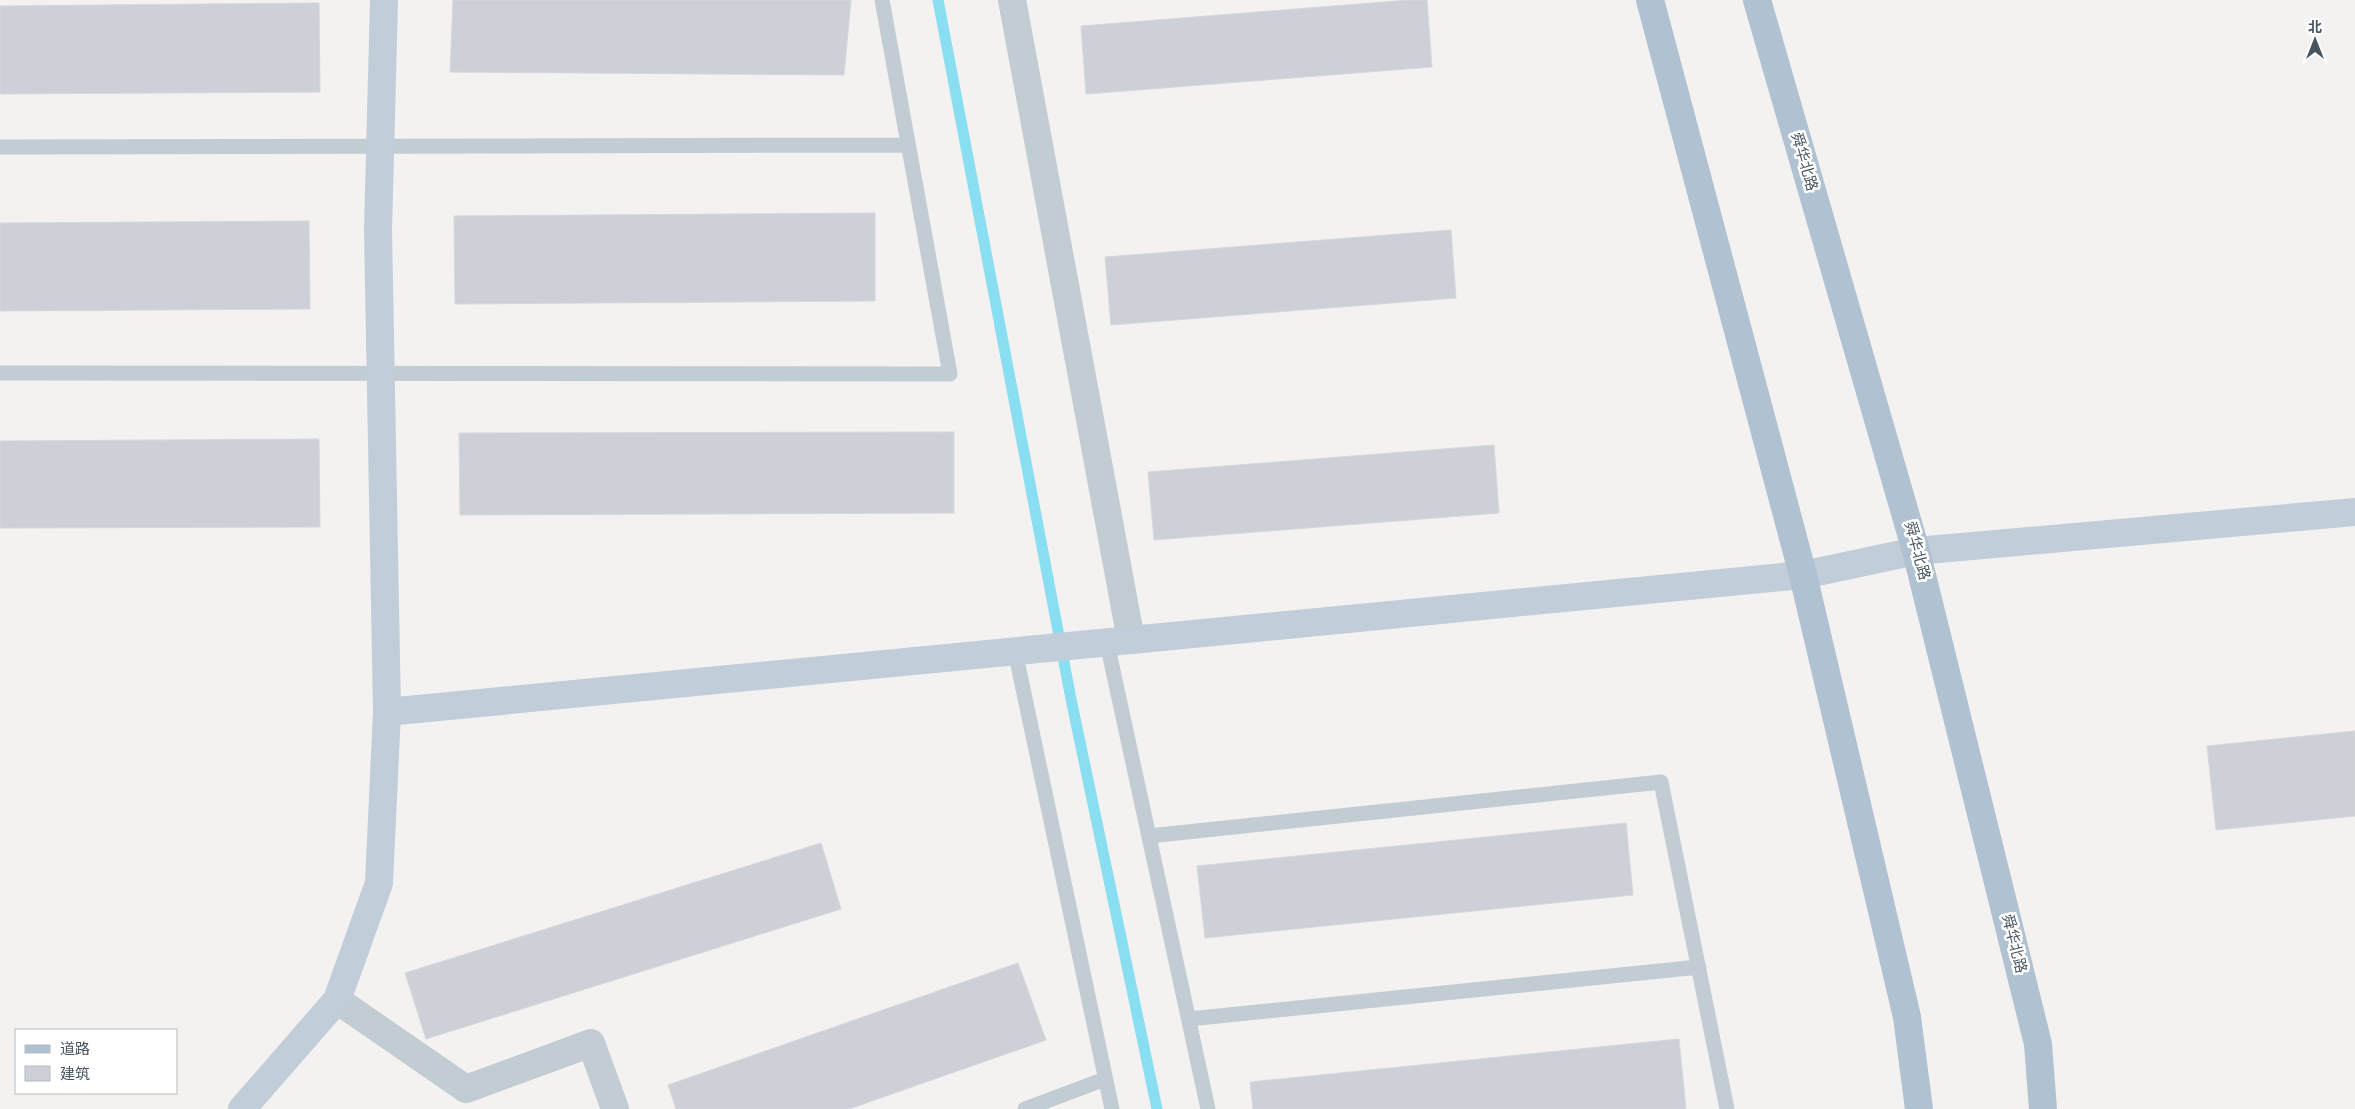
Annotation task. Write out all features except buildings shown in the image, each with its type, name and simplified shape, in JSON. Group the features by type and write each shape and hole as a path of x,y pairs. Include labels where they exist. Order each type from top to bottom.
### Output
{"main road":[{"path":"1650,0 1803,575 1907,1017 1918,1109"},
{"name":"舜华北路","path":"1757,0 1916,551 2038,1044 2043,1109"}],"street":[{"path":"242,1109 337,1000 379,883 387,712 378,230 384,0"},
{"path":"1012,0 1119,641"},
{"path":"387,712 1803,575 1916,551 2355,512"},
{"path":"337,1000 466,1089 590,1043 614,1109"}],"lane":[{"path":"0,373 950,374 882,0"},
{"path":"0,147 908,145"},
{"path":"1119,641 1149,836 1208,1109"},
{"path":"1015,651 1112,1109"},
{"path":"1149,836 1661,782 1700,967 1727,1109"},
{"path":"1189,1018 1700,967"},
{"path":"1025,1109 1105,1079"}],"waterway":[{"path":"938,0 1071,699 1157,1109"}]}
